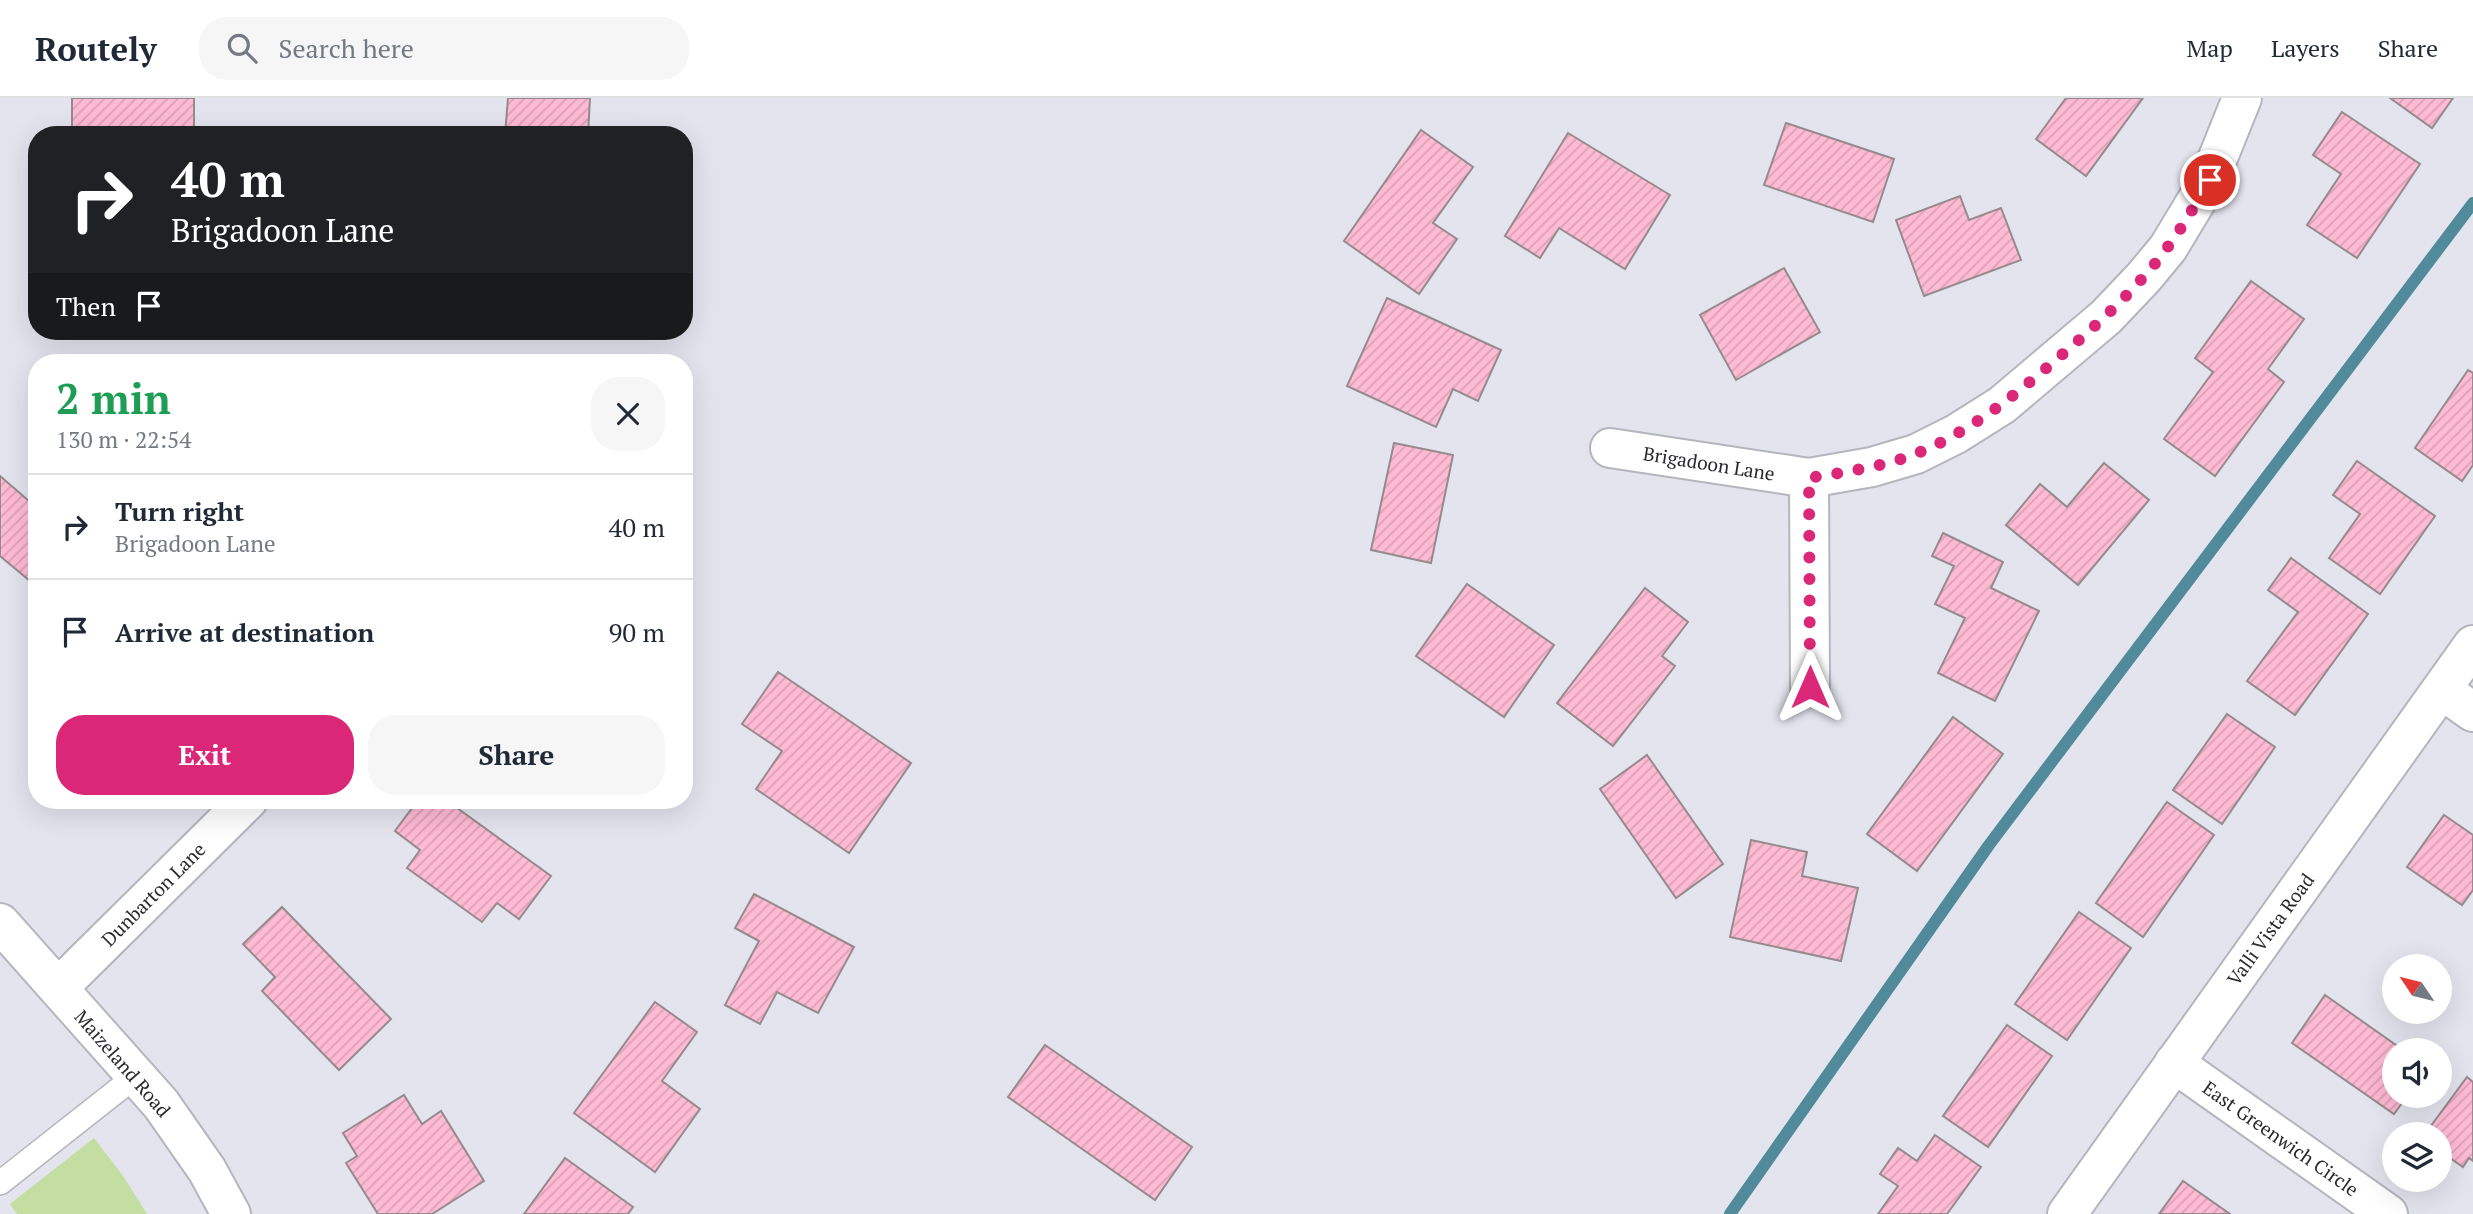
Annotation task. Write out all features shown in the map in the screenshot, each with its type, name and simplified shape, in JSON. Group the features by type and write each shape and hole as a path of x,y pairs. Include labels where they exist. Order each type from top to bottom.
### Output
{"street":[{"name":"Brigadoon Lane","path":"1610,448 1809,478 1872,467 1916,454 1956,435 2002,405 2106,317 2144,277 2168,248 2210,180 2242,98"},
{"path":"1809,478 1810,687"},
{"name":"Valli Vista Road","path":"2067,1214 2473,645"},
{"path":"2442,690 2473,712"},
{"name":"Dunbarton Lane","path":"58,988 239,809"},
{"name":"Maizeland Road","path":"0,923 161,1104 199,1159 231,1214"},
{"name":"East Greenwich Circle","path":"2174,1063 2388,1214"}],"lane":[{"path":"0,1183 137,1075"}],"green space":[{"path":"94,1138 147,1214 17,1214 10,1204"}],"building":[{"path":"72,98 194,98 194,126 72,126"},
{"path":"508,98 590,98 588,126 506,126"},
{"path":"2066,98 2143,98 2086,176 2036,139"},
{"path":"2390,98 2453,98 2432,128"},
{"path":"2342,112 2420,164 2357,258 2307,225 2341,174 2313,155"},
{"path":"1786,123 1894,159 1873,222 1764,185"},
{"path":"1421,130 1473,167 1433,223 1457,239 1419,294 1344,241"},
{"path":"1568,133 1670,195 1625,269 1559,228 1540,258 1505,236"},
{"path":"1960,196 1969,220 2001,208 2021,260 1924,296 1896,220"},
{"path":"1784,268 1820,332 1736,380 1700,315"},
{"path":"2251,281 2304,319 2268,369 2284,382 2215,476 2164,439 2213,372 2195,358"},
{"path":"1387,298 1501,350 1478,401 1453,389 1436,427 1347,386"},
{"path":"2468,370 2473,373 2473,465 2462,481 2415,448"},
{"path":"1394,443 1453,455 1431,563 1371,550"},
{"path":"2357,461 2435,516 2380,594 2329,558 2360,514 2333,495"},
{"path":"2104,463 2149,500 2078,585 2006,525 2040,484 2067,507"},
{"path":"0,476 28,500 28,579 0,556"},
{"path":"1943,533 2003,562 1991,588 2039,611 1995,701 1938,673 1965,618 1935,604 1954,566 1932,556"},
{"path":"2291,558 2368,614 2295,715 2247,681 2298,612 2268,590"},
{"path":"1467,584 1554,645 1504,717 1416,656"},
{"path":"1645,588 1688,622 1662,656 1675,666 1613,746 1557,703"},
{"path":"778,672 911,763 849,853 756,789 782,751 742,724"},
{"path":"2227,714 2275,747 2222,824 2173,790"},
{"path":"1953,717 2003,754 1917,871 1867,834"},
{"path":"1647,755 1723,864 1676,898 1600,789"},
{"path":"2167,802 2214,835 2143,937 2096,903"},
{"path":"411,809 458,809 551,876 519,919 497,903 482,922 407,868 420,850 395,831"},
{"path":"2444,815 2473,835 2473,890 2462,905 2407,867"},
{"path":"1751,840 1807,852 1802,876 1858,888 1841,961 1730,937"},
{"path":"754,894 854,947 818,1013 777,992 760,1024 725,1005 759,941 735,928"},
{"path":"282,907 391,1019 339,1070 262,991 275,977 243,944"},
{"path":"2079,912 2131,948 2067,1040 2015,1004"},
{"path":"2325,995 2386,1038 2382,1038 2382,1106 2292,1043"},
{"path":"655,1002 697,1032 662,1081 700,1109 655,1172 574,1113"},
{"path":"2007,1025 2052,1056 1988,1147 1943,1116"},
{"path":"1045,1045 1192,1147 1155,1200 1008,1097"},
{"path":"2467,1077 2473,1082 2473,1161 2469,1158 2463,1167 2452,1159 2452,1122 2434,1122 2444,1108 2452,1108 2452,1097"},
{"path":"404,1095 422,1124 441,1111 484,1181 432,1214 378,1214 346,1163 357,1156 343,1133"},
{"path":"2385,1108 2398,1108 2394,1114"},
{"path":"1935,1135 1981,1167 1947,1214 1878,1214 1898,1186 1880,1174 1898,1148 1917,1161"},
{"path":"565,1158 633,1207 628,1214 524,1214"},
{"path":"2183,1181 2230,1214 2159,1214"}],"waterway":[{"path":"1730,1214 1989,845 2473,203"}],"route":[{"path":"1810,687 1809,478 1872,467 1916,454 1956,435 2002,405 2106,317 2144,277 2168,248 2210,180"}]}
